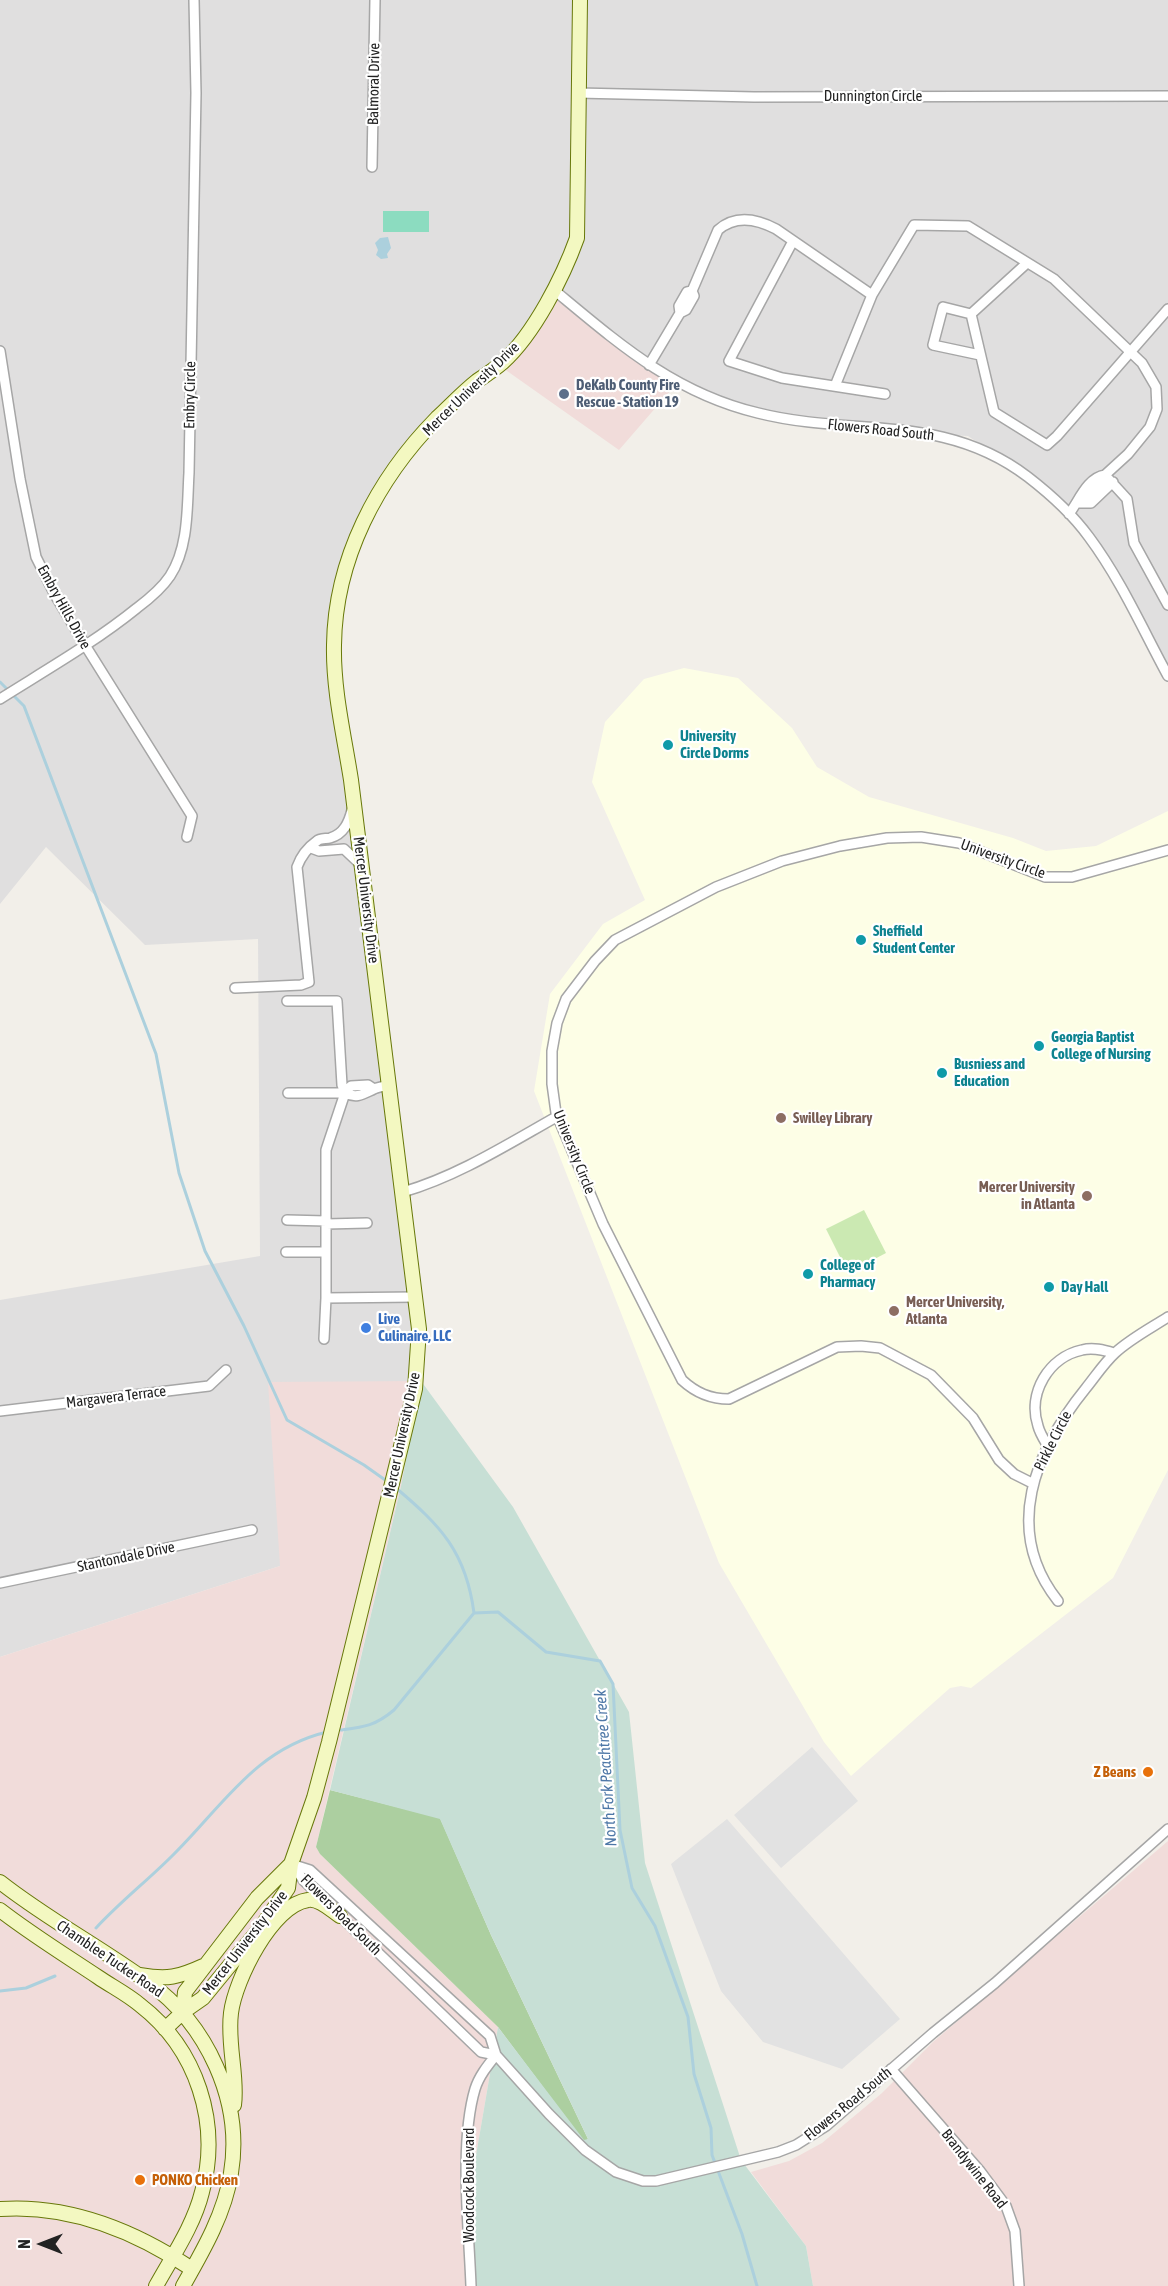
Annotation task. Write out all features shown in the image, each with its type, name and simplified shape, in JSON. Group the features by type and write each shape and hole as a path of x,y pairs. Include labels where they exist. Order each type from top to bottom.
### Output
{"street":[{"name":"Embry Circle","path":"2,697 117,624 143,603 170,576 178,557 186,525 196,93 194,0"},
{"name":"Balmoral Drive","path":"372,167 375,0"},
{"name":"Mercer University Drive","path":"165,2029 203,1998 271,1914 288,1888 291,1864 314,1798 329,1742 416,1389 419,1329 416,1297 354,804 337,695 334,646 336,608 346,565 361,524 410,448 437,418 476,382 503,362 519,345 554,290 567,264 577,238 580,0"},
{"name":"Dunnington Circle","path":"578,93 754,97 1168,96"},
{"path":"649,365 680,312 680,306 687,292 692,291 700,277 718,230 726,223 737,219 765,224 872,295"},
{"path":"835,386 872,295 914,225 968,226 1054,279 1142,363 1155,387 1157,409 1150,427 1128,454 1105,475 1103,481 1069,514"},
{"path":"793,241 729,361 782,378 885,394"},
{"path":"972,314 1027,262"},
{"name":"Flowers Road South","path":"554,290 620,345 681,385 755,413 818,423 919,431 972,445 997,457 1027,476 1069,514 1089,536 1110,568 1168,676"},
{"path":"972,314 943,306 933,345 980,355"},
{"path":"972,314 994,412 1047,445 1058,436 1168,309"},
{"name":"Embry Hills Drive","path":"0,351 20,479 36,557 55,595 85,645 192,816 187,837"},
{"path":"1105,475 1127,499 1134,543 1168,604"},
{"path":"1081,502 1091,503 1113,482"},
{"path":"235,988 301,985 309,982 297,867 302,854 317,840 342,833 349,822 354,804"},
{"path":"335,836 337,849"},
{"name":"University Circle","path":"1032,1483 1014,1474 999,1460 973,1418 931,1376 880,1348 837,1347 729,1399 715,1399 691,1388 682,1380 603,1224 558,1116 552,1084 552,1051 558,1023 572,989 615,940 716,887 782,861 840,846 887,838 921,837 959,843 1045,877 1072,877 1168,850"},
{"path":"311,848 319,851 344,849 362,867"},
{"path":"287,1001 337,1002 342,1085 345,1093 326,1150 324,1339"},
{"path":"288,1093 345,1093 352,1096 368,1094 374,1089 390,1085"},
{"path":"403,1192 422,1187 468,1166 558,1116"},
{"path":"287,1220 367,1223"},
{"path":"286,1252 326,1252"},
{"path":"326,1298 416,1297"},
{"name":"Pirkle Circle","path":"1058,1601 1046,1586 1030,1546 1028,1519 1032,1483 1063,1416 1114,1353 1168,1317"},
{"path":"1048,1448 1038,1426 1035,1409 1038,1391 1044,1376 1061,1358 1082,1350 1099,1348 1114,1353"},
{"name":"Margavera Terrace","path":"0,1411 209,1386 226,1370"},
{"name":"Stantondale Drive","path":"0,1583 252,1530"},
{"name":"Flowers Road South","path":"291,1864 310,1870 490,2036 496,2055 585,2150 616,2172 642,2181 656,2181 769,2154 796,2145 826,2126 995,1983 1168,1829"},
{"name":"Mercer University Drive","path":"183,2012 184,1993 257,1898 291,1864"},
{"name":"Flowers Road South","path":"291,1864 304,1881 481,2052 496,2055"},
{"name":"Chamblee Tucker Road","path":"0,1882 30,1905 150,1983 183,2012 209,2049 224,2083 232,2119 233,2154 221,2212 183,2286"},
{"path":"232,2119 235,2096 230,2043 231,2014 243,1971 257,1947 290,1906 315,1900 340,1916"},
{"name":"Chamblee Tucker Road","path":"0,1910 140,2005 178,2045 196,2078 207,2112 209,2143 202,2194 195,2214 156,2286"},
{"path":"136,1974 159,1978 172,1977 205,1965"},
{"name":"Woodcock Boulevard","path":"471,2286 467,2157 470,2109 475,2087 484,2069 496,2055"},
{"name":"Brandywine Road","path":"891,2069 980,2171 1006,2206 1015,2231 1019,2286"},
{"path":"0,2209 44,2209 86,2217 145,2241 192,2269"}],"shaded area":[{"path":"0,0 1168,0 1168,668 1103,550 1030,478 968,436 864,431 785,419 677,383 500,366 446,412 372,509 336,592 336,685 421,1381 280,1566 0,1657 0,1300 260,1256 258,939 145,945 46,847 0,904"},
{"path":"554,288 677,383 619,450 500,366"},
{"name":"Mercer University, Atlanta","path":"684,668 738,678 792,728 817,767 869,797 1013,838 1046,851 1096,846 1168,811 1168,1470 1113,1578 971,1688 961,1686 950,1688 851,1776 824,1742 719,1563 534,1091 550,994 603,924 645,900 592,782 605,722 644,679"},
{"path":"421,1381 401,1486 316,1847 320,1854 498,2027 467,2208 470,2286 0,2286 0,1657 280,1566 268,1382"},
{"path":"421,1381 513,1507 629,1712 645,1863 741,2160 806,2246 813,2286 470,2286 467,2208 498,2027 584,2140 588,2139 491,1935 440,1819 330,1790 401,1486"},
{"path":"812,1747 858,1801 781,1868 734,1815"},
{"path":"727,1819 900,2019 842,2069 763,2042 721,1991 671,1864"},
{"path":"1168,1841 1168,2286 813,2286 806,2246 751,2172 789,2161 822,2143 882,2093 933,2042"}],"green space":[{"path":"383,211 429,211 429,232 383,232"},
{"path":"864,1210 886,1253 848,1273 826,1229"},
{"path":"330,1790 440,1818 491,1935 588,2139 584,2142 498,2027 320,1854 316,1847"}],"water":[{"path":"388,237 391,248 387,254 388,258 381,259 376,255 378,250 375,243 380,238"}],"waterway":[{"path":"0,682 24,706 156,1054 179,1173 205,1251 244,1326 287,1420 364,1465 388,1482"},
{"path":"396,1488 426,1515 449,1542 465,1573 474,1613"},
{"name":"North Fork Peachtree Creek","path":"341,1730 369,1725 394,1710 474,1613 498,1612 546,1652 600,1661 613,1684 620,1830 632,1888 655,1926 688,2017 694,2074 711,2128 712,2155 742,2234 757,2286"},
{"name":"North Fork Peachtree Creek","path":"96,1928 172,1856 241,1782 279,1752 302,1740 327,1732"},
{"name":"North Fork Peachtree Creek","path":"0,1991 26,1988 55,1976"}],"place":[{"name":"DeKalb County Fire Rescue - Station 19","path":"564,394"},
{"name":"University Circle Dorms","path":"668,745"},
{"name":"Sheffield Student Center","path":"861,940"},
{"name":"Georgia Baptist College of Nursing","path":"1039,1046"},
{"name":"Busniess and Education","path":"942,1073"},
{"name":"Swilley Library","path":"781,1118"},
{"name":"Mercer University in Atlanta","path":"1087,1196"},
{"name":"College of Pharmacy","path":"808,1274"},
{"name":"Day Hall","path":"1049,1287"},
{"name":"Mercer University, Atlanta","path":"894,1311"},
{"name":"Live Culinaire, LLC","path":"366,1328"},
{"name":"Z Beans","path":"1148,1772"},
{"name":"PONKO Chicken","path":"140,2180"}]}
